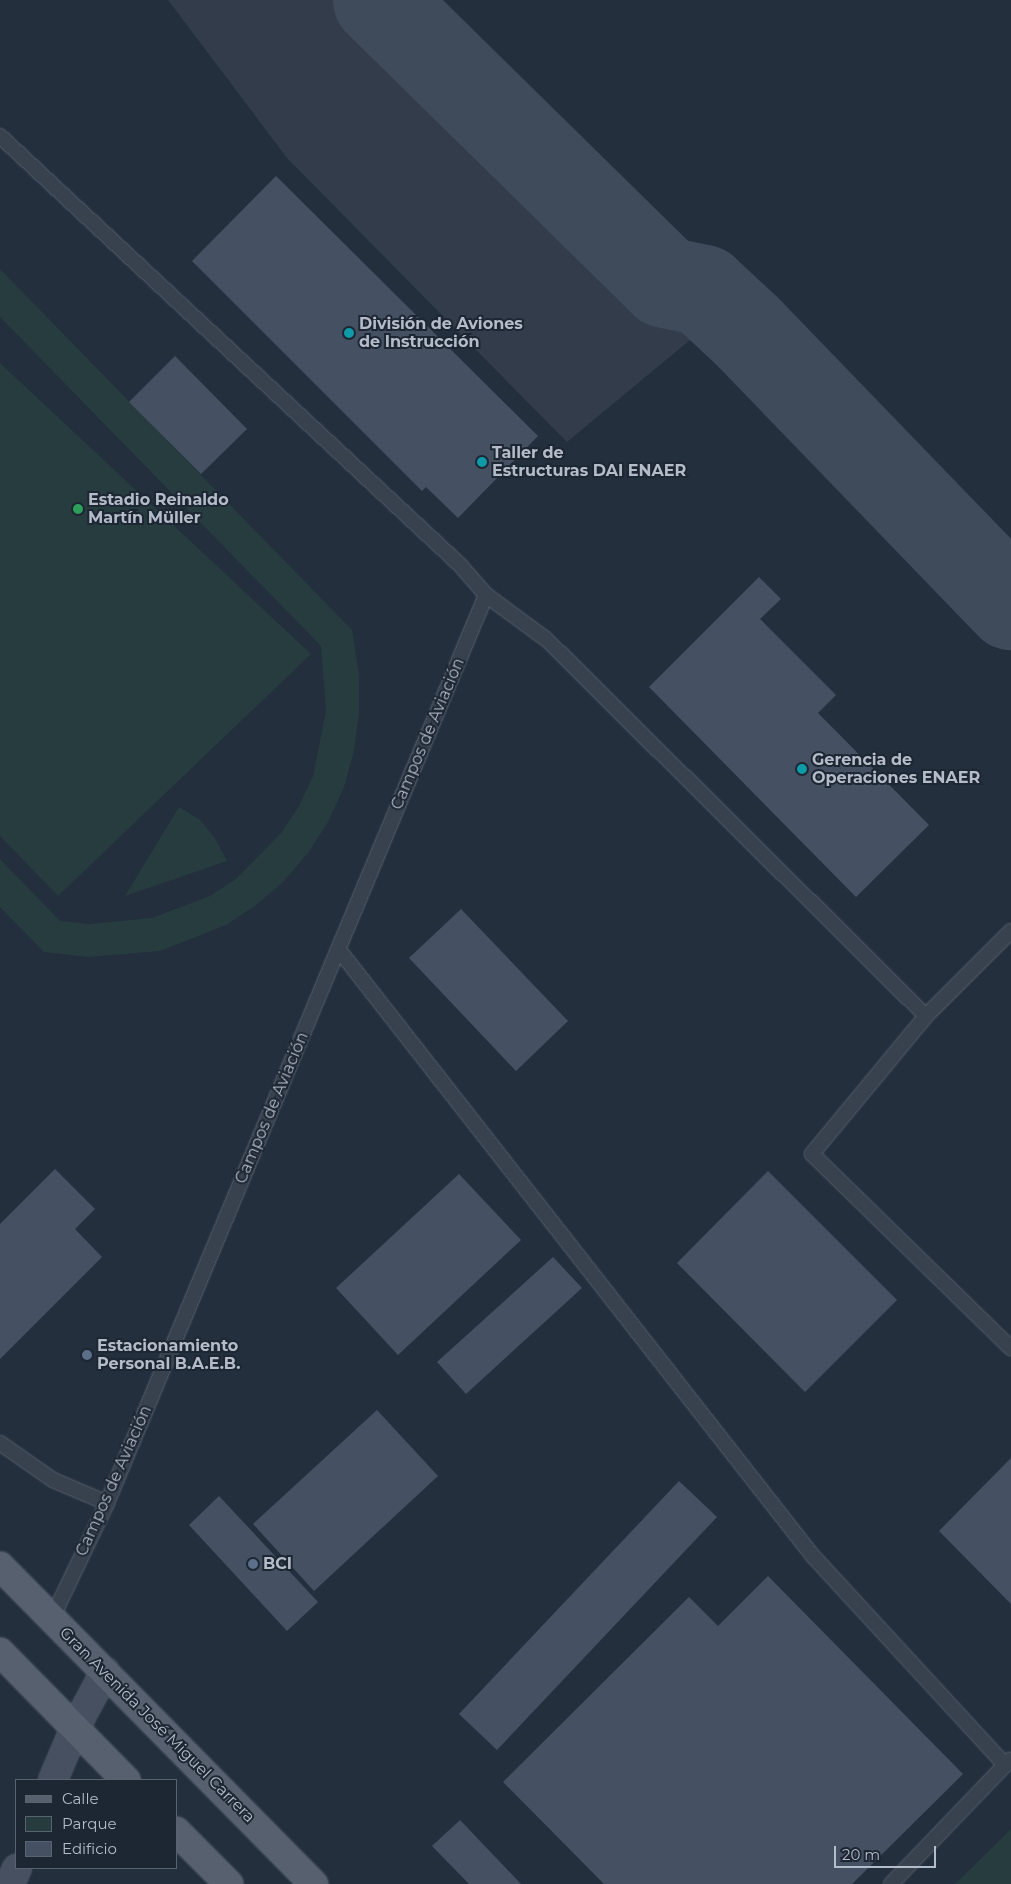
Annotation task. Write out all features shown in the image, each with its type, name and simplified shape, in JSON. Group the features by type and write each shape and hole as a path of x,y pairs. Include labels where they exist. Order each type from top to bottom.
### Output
{"main road":[{"name":"Gran Avenida José Miguel Carrera","path":"0,1566 314,1884"},
{"path":"0,1652 125,1779"},
{"path":"53,1779 75,1728 105,1672"},
{"path":"178,1833 229,1884"},
{"path":"10,1884 16,1869"}],"lane":[{"path":"0,136 460,565 486,595 546,640 926,1016"},
{"name":"Campos de Aviación","path":"52,1618 107,1503 486,595"},
{"path":"1011,931 926,1016 812,1154 1011,1348"},
{"path":"339,950 812,1555 1008,1763 891,1884"},
{"path":"0,1443 53,1480 107,1503"}],"shaded area":[{"path":"168,0 419,0 417,7 725,311 567,442 287,158"}],"green space":[{"path":"0,269 352,630 359,675 359,713 354,751 344,787 328,822 308,853 283,882 256,905 226,925 160,951 89,957 44,952 0,907 0,859 60,921 90,924 152,918 210,896 236,879 281,833 299,806 313,776 326,711 321,646 0,317"},
{"name":"Estadio Reinaldo Martín Müller","path":"0,363 311,654 58,896 0,836"},
{"path":"179,807 200,820 215,838 227,861 125,896"},
{"path":"1011,1829 1011,1884 955,1884"}],"building":[{"name":"División de Aviones de Instrucción","path":"276,176 538,436 458,518 426,487 422,491 192,261"},
{"path":"175,356 247,429 201,474 129,402"},
{"name":"Gerencia de Operaciones ENAER","path":"759,577 781,599 760,619 836,695 818,713 929,825 856,897 649,687"},
{"path":"461,909 568,1021 516,1071 409,958"},
{"path":"55,1169 95,1209 75,1229 102,1257 0,1359 0,1224"},
{"path":"768,1171 897,1300 805,1392 677,1263"},
{"path":"459,1174 521,1240 398,1355 336,1288"},
{"path":"553,1257 582,1288 466,1394 437,1362"},
{"path":"377,1410 438,1476 314,1591 253,1524"},
{"path":"1011,1458 1011,1604 939,1531"},
{"path":"679,1481 717,1517 497,1750 459,1714"},
{"name":"BCI","path":"219,1496 318,1602 287,1631 189,1525"},
{"path":"768,1576 963,1774 852,1884 604,1884 503,1782 689,1597 718,1626"},
{"path":"460,1820 521,1884 469,1884 432,1846"}],"taxiway":[{"path":"378,0 665,282 703,290 747,331 1011,604"}],"place":[{"name":"División de Aviones de Instrucción","path":"349,333"},
{"name":"Taller de Estructuras DAI ENAER","path":"482,462"},
{"name":"Estadio Reinaldo Martín Müller","path":"78,509"},
{"name":"Gerencia de Operaciones ENAER","path":"802,769"},
{"name":"Estacionamiento Personal B.A.E.B.","path":"87,1355"},
{"name":"BCI","path":"253,1564"}]}
